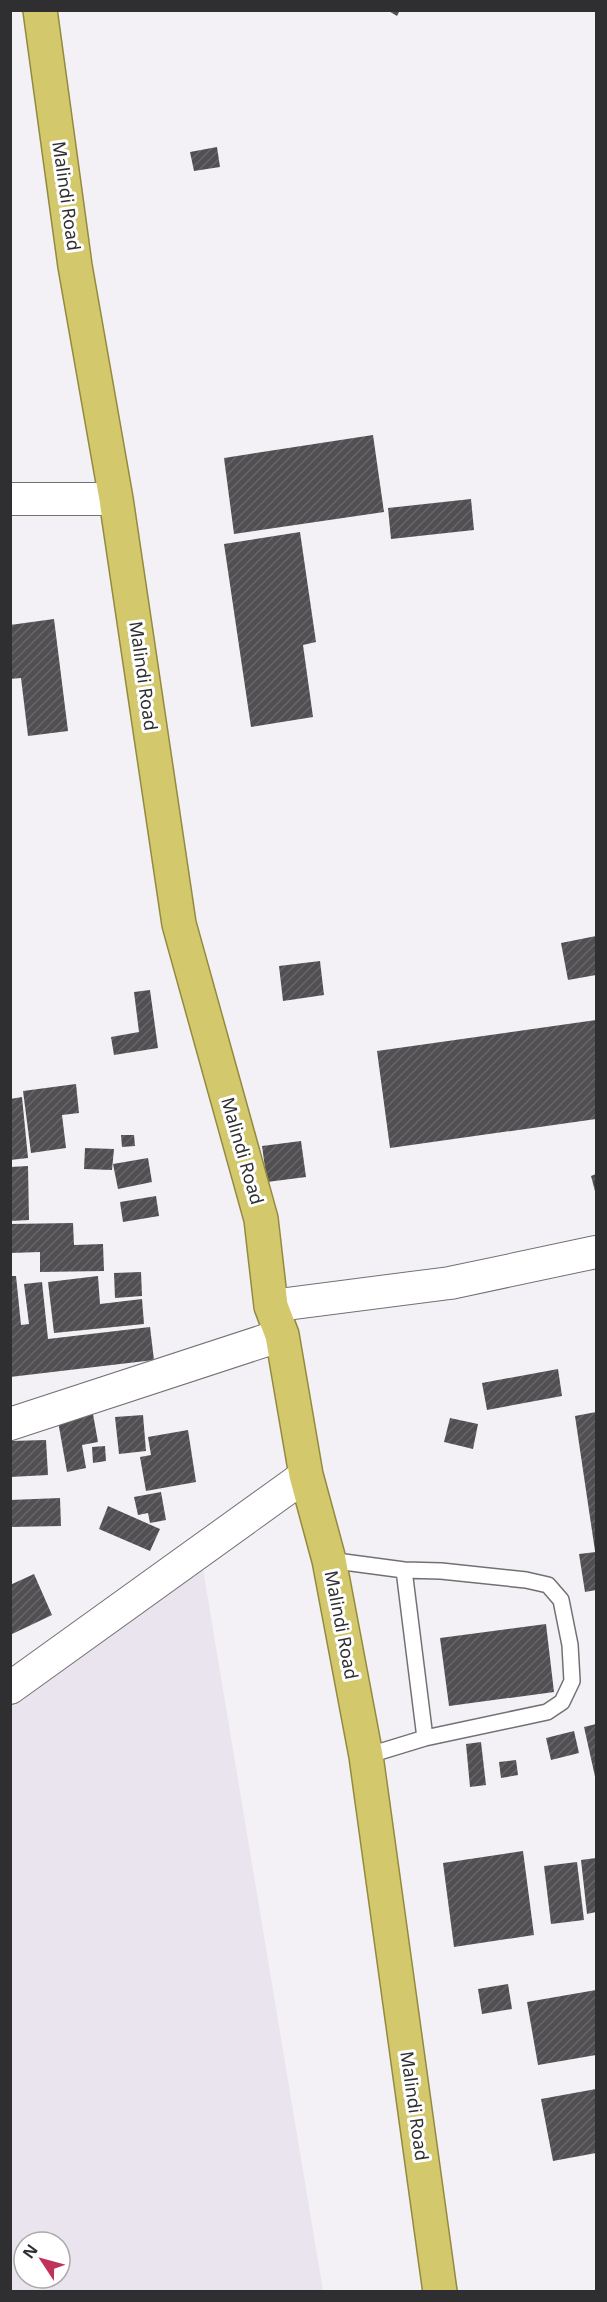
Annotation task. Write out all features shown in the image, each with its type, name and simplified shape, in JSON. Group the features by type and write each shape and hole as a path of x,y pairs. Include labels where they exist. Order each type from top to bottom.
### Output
{"highway":[{"name":"Malindi Road","path":"40,10 75,266 116,499 179,924 261,1219 277,1321 306,1475 329,1560 366,1756 440,2292"}],"street":[{"path":"10,499 116,499"},
{"path":"10,1424 277,1321 597,1252"},
{"path":"10,1688 306,1475"}],"lane":[{"path":"329,1560 404,1570 526,1580 548,1585 561,1600 570,1645 572,1681 562,1702 547,1712 425,1738 366,1756"},
{"path":"404,1570 425,1738"}],"shaded area":[{"path":"202,1563 323,2291 11,2291 10,1702"}],"building":[{"path":"387,10 400,10 397,16"},
{"path":"217,147 220,167 194,171 190,152"},
{"path":"373,435 384,512 234,534 224,458"},
{"path":"471,499 474,530 391,539 388,508"},
{"path":"300,532 316,642 303,645 313,717 251,727 224,544"},
{"path":"54,619 68,731 28,736 21,678 10,679 10,625"},
{"path":"596,936 596,975 568,980 561,943"},
{"path":"320,961 324,995 283,1001 279,966"},
{"path":"150,990 158,1048 114,1055 111,1037 139,1032 134,992"},
{"path":"596,1020 596,1119 390,1148 377,1051"},
{"path":"76,1084 79,1113 62,1115 66,1148 31,1153 23,1091"},
{"path":"22,1097 28,1158 10,1160 10,1099"},
{"path":"121,1135 134,1135 135,1146 122,1147"},
{"path":"301,1141 306,1177 267,1182 262,1146"},
{"path":"85,1148 114,1149 112,1170 84,1169"},
{"path":"148,1158 152,1182 118,1189 113,1164"},
{"path":"28,1166 29,1220 10,1221 10,1167"},
{"path":"596,1174 596,1195 591,1176"},
{"path":"156,1196 159,1216 123,1222 120,1202"},
{"path":"73,1223 74,1245 103,1244 104,1271 40,1272 40,1252 10,1253 10,1224"},
{"path":"141,1272 142,1296 115,1298 114,1273"},
{"path":"10,1276 16,1276 21,1325 29,1324 24,1284 42,1282 48,1339 150,1327 154,1360 10,1377"},
{"path":"98,1276 100,1304 142,1299 144,1324 54,1333 48,1282"},
{"path":"558,1369 562,1396 487,1410 482,1383"},
{"path":"91,1403 98,1442 82,1445 86,1468 67,1472 56,1410"},
{"path":"596,1412 596,1551 595,1551 575,1416"},
{"path":"143,1415 146,1451 119,1454 115,1417"},
{"path":"450,1418 478,1424 473,1449 444,1442"},
{"path":"188,1430 196,1482 146,1491 140,1457 151,1455 148,1437"},
{"path":"46,1440 48,1475 10,1477 10,1441"},
{"path":"105,1446 106,1461 93,1463 92,1447"},
{"path":"161,1492 166,1520 150,1523 148,1513 138,1515 134,1497"},
{"path":"60,1498 61,1526 10,1527 10,1500"},
{"path":"108,1506 160,1529 150,1551 99,1529"},
{"path":"596,1552 596,1590 585,1592 579,1554"},
{"path":"34,1574 52,1615 10,1635 10,1585"},
{"path":"546,1624 554,1692 449,1706 440,1638"},
{"path":"596,1724 596,1781 584,1727"},
{"path":"574,1731 579,1753 551,1760 546,1738"},
{"path":"481,1742 486,1785 470,1787 466,1744"},
{"path":"516,1760 518,1775 501,1778 499,1762"},
{"path":"523,1851 534,1935 454,1947 443,1863"},
{"path":"596,1858 596,1912 587,1914 581,1860"},
{"path":"577,1862 584,1920 551,1924 544,1866"},
{"path":"508,1984 512,2009 482,2014 478,1989"},
{"path":"596,1990 596,2055 538,2065 527,2002"},
{"path":"596,2089 596,2153 553,2161 541,2099"}]}
